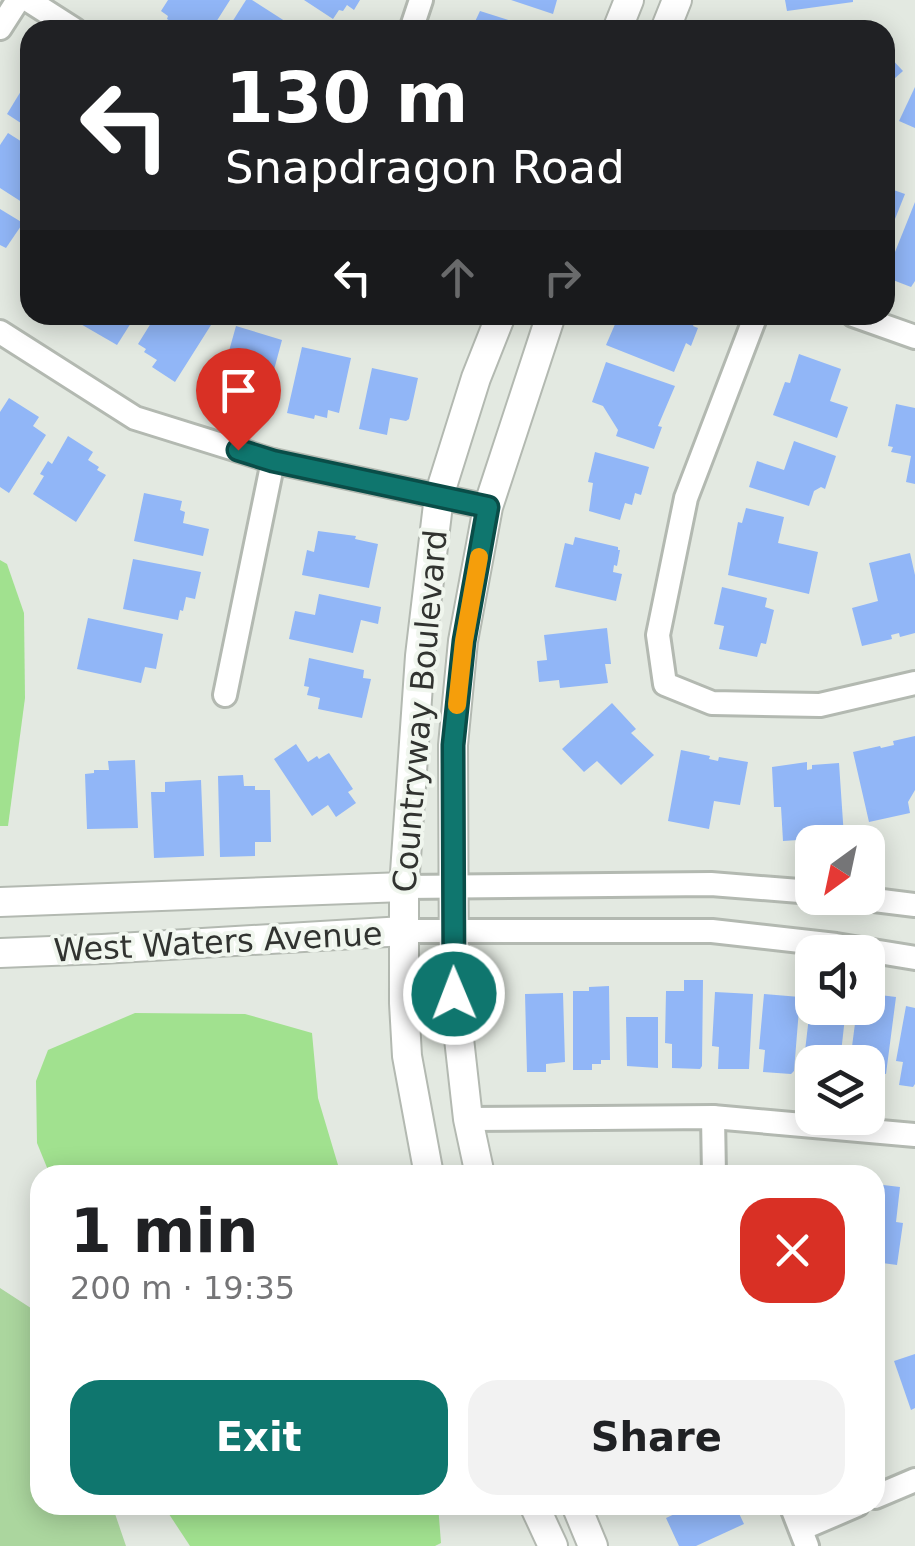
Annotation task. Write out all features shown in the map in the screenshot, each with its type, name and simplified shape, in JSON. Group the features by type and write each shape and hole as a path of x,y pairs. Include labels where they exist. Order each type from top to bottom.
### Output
{"street":[{"path":"0,28 18,0"},
{"path":"28,0 59,20"},
{"name":"Countryway Boulevard","path":"427,1165 407,1056 404,1003 404,887 420,656 439,496 476,378 498,325"},
{"name":"Countryway Boulevard","path":"478,1165 468,1119 454,994 453,745 464,641 488,507 548,325"},
{"path":"752,325 686,498 658,635 665,684 712,703 820,705 915,683"},
{"path":"881,325 915,337"},
{"path":"0,332 135,418 273,461 488,507"},
{"path":"225,695 273,461"},
{"name":"West Waters Avenue","path":"0,902 454,886 710,884 795,891"},
{"path":"885,902 915,906"},
{"name":"West Waters Avenue","path":"0,953 404,931 712,931 915,958"},
{"path":"468,1119 713,1117 915,1135"},
{"path":"713,1117 714,1165"},
{"path":"885,1493 908,1483"},
{"path":"539,1515 553,1546"},
{"path":"580,1515 593,1546"},
{"path":"804,1538 842,1515"}],"shaded area":[{"path":"0,560 7,564 24,613 25,698 8,826 0,826"},
{"path":"135,1013 245,1014 312,1033 318,1098 338,1165 46,1165 37,1143 36,1081 48,1050"},
{"path":"0,1288 30,1308 30,1515 115,1515 126,1546 0,1546"},
{"path":"170,1515 439,1515 441,1543 435,1546 190,1546"}],"building":[{"path":"168,0 230,0 217,20 168,20 161,11"},
{"path":"246,0 252,0 283,20 233,20"},
{"path":"304,0 360,0 354,10 347,5 333,19"},
{"path":"511,0 557,0 553,14"},
{"path":"785,0 853,0 853,2 787,11"},
{"path":"480,11 508,20 476,20"},
{"path":"915,87 915,128 899,121"},
{"path":"20,93 20,122 7,114"},
{"path":"8,133 20,141 20,201 0,188 0,145"},
{"path":"895,190 905,194 895,219"},
{"path":"915,202 915,281 911,287 895,281 895,252"},
{"path":"0,209 20,221 20,227 6,248 0,245"},
{"path":"82,325 130,325 117,345"},
{"path":"150,325 211,325 175,382 152,367 157,360 138,344"},
{"path":"615,325 698,328 691,346 686,343 674,372 606,345"},
{"path":"236,326 282,340 268,392 248,386 244,401 217,394"},
{"path":"302,347 351,358 339,413 328,410 327,418 315,415 314,419 287,413"},
{"path":"799,354 841,369 830,401 848,407 837,438 773,415 785,382 790,383"},
{"path":"606,362 675,386 658,426 662,427 654,449 616,436 618,430 603,406 592,402"},
{"path":"372,368 418,378 409,419 390,418 387,435 359,429"},
{"path":"9,398 39,417 33,426 46,435 9,493 0,487 0,412"},
{"path":"896,404 915,408 915,484 906,482 911,456 891,452 893,447 888,446"},
{"path":"68,436 93,452 88,460 106,475 76,522 33,494 44,476 40,474 48,461 52,464"},
{"path":"794,441 836,456 825,489 814,491 809,506 749,487 757,461 784,470"},
{"path":"595,452 649,467 641,495 635,493 632,505 625,503 620,520 589,511 593,483 588,482"},
{"path":"144,493 182,501 183,523 209,529 203,556 134,541"},
{"path":"746,508 784,517 778,543 818,552 809,594 728,575 738,522 742,523"},
{"path":"318,531 356,536 355,539 378,544 369,588 302,575 307,550 314,552"},
{"path":"575,537 620,550 613,572 622,574 616,601 555,587 565,543 573,545"},
{"path":"910,553 915,575 915,633 900,637 899,633 891,635 892,639 862,646 852,608 878,601 869,563"},
{"path":"133,559 201,572 195,599 186,597 178,620 123,609"},
{"path":"722,587 767,598 765,607 774,610 766,644 761,643 757,657 719,649 724,626 714,624"},
{"path":"319,594 381,607 378,624 361,620 353,653 289,639 295,611 315,615"},
{"path":"88,618 163,634 156,669 145,667 141,683 77,669"},
{"path":"607,628 611,664 605,664 608,683 560,688 559,680 539,682 537,661 547,660 544,635"},
{"path":"309,658 364,670 363,678 371,679 362,718 318,709 320,698 307,695 309,687 304,686"},
{"path":"612,703 636,729 631,733 654,755 621,785 597,761 584,772 562,749"},
{"path":"915,736 915,790 908,802 910,813 869,822 853,752 894,745 893,741"},
{"path":"296,744 308,762 329,753 353,789 348,792 356,803 336,817 328,805 312,816 274,759"},
{"path":"681,750 718,761 719,757 748,762 740,805 714,801 709,829 668,821"},
{"path":"135,760 138,828 87,829 85,774 109,770 108,761"},
{"path":"807,762 807,770 812,765 839,763 843,825 795,825 795,840 783,841 781,807 774,807 772,767"},
{"path":"243,775 244,786 270,790 271,842 255,842 255,856 220,857 218,776"},
{"path":"201,780 204,856 154,858 151,792 165,792 165,782"},
{"path":"684,980 703,980 700,1069 672,1068 672,1044 665,1043 666,991 684,991"},
{"path":"609,986 610,1060 592,1064 592,1070 573,1070 573,991"},
{"path":"715,992 753,994 749,1069 718,1069 719,1047 712,1046"},
{"path":"563,993 565,1062 546,1064 546,1072 527,1072 525,994"},
{"path":"764,994 795,997 798,1025 794,1071 763,1072 765,1050 759,1049"},
{"path":"885,996 896,997 886,1074 885,1045 852,1045 855,1025 885,1025"},
{"path":"906,1006 915,1008 913,1087 899,1085 903,1062 896,1061"},
{"path":"626,1017 658,1017 658,1068 627,1066"},
{"path":"808,1025 844,1025 842,1045 806,1045"},
{"path":"885,1185 900,1187 896,1222 903,1223 897,1265 885,1263"},
{"path":"915,1354 915,1408 911,1410 894,1361"},
{"path":"740,1515 744,1524 696,1546 679,1546 666,1518"}],"slow traffic":[{"path":"457,705 479,557"}],"route":[{"path":"238,450 488,507 464,641 453,745 454,994"}]}
